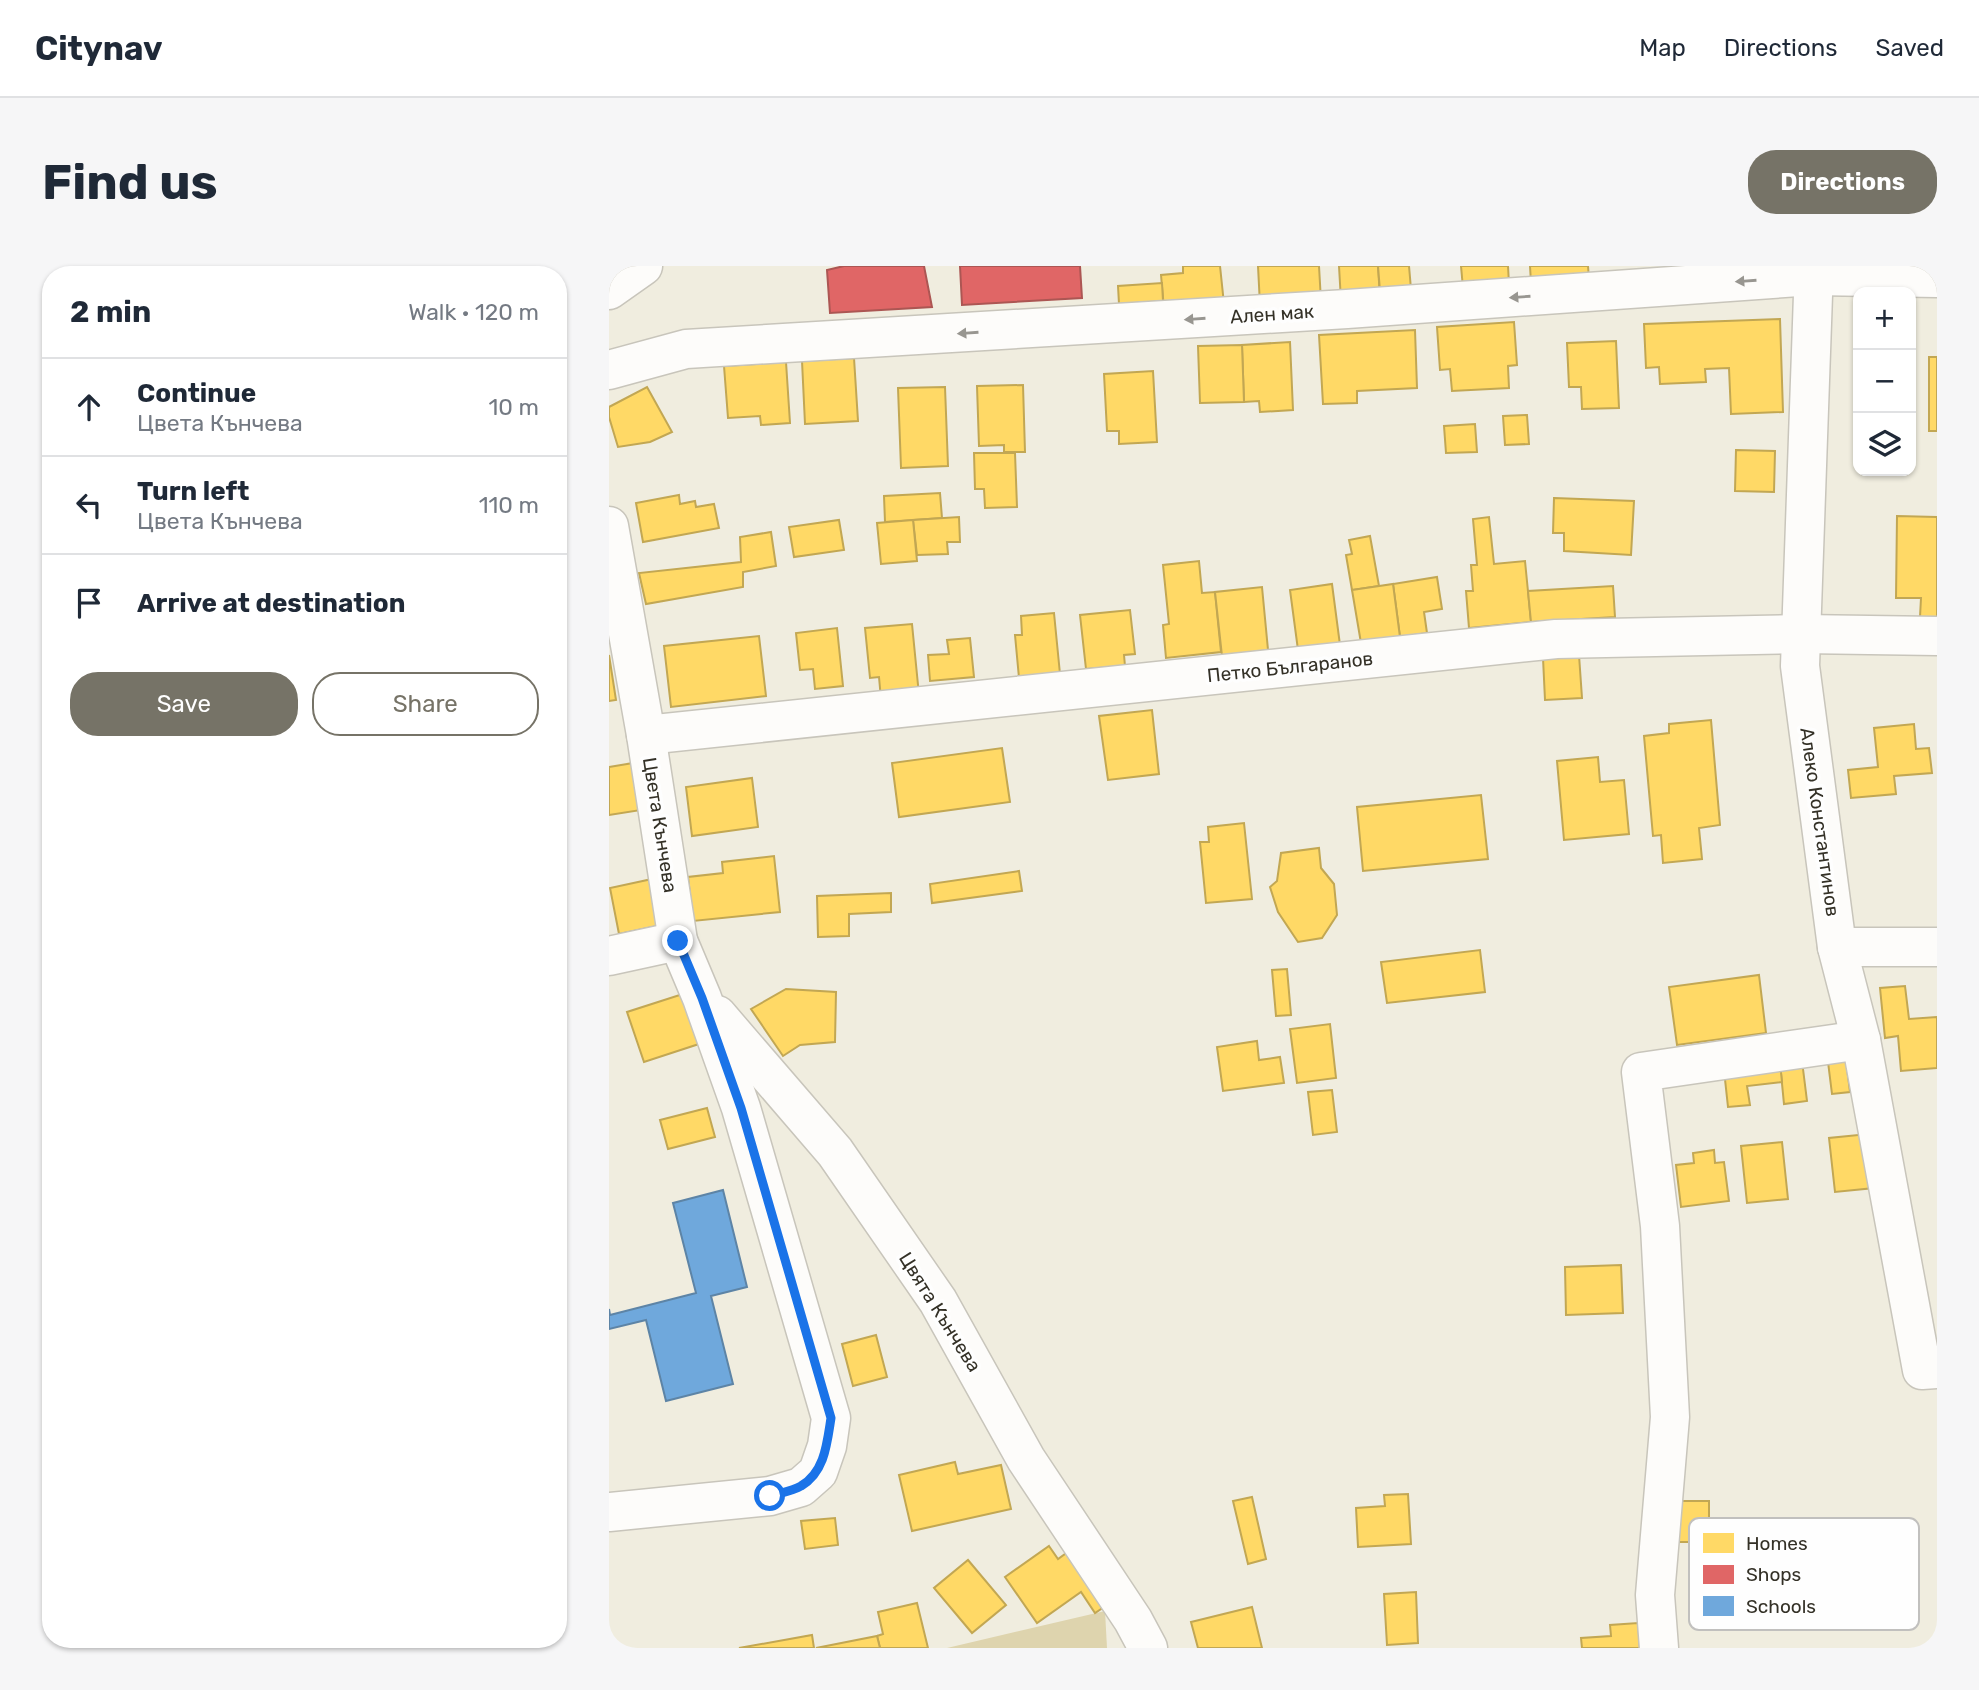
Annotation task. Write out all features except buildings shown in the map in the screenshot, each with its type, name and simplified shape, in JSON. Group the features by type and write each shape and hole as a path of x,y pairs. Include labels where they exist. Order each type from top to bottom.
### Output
{"street":[{"path":"609,290 643,266"},
{"name":"Ален мак","path":"609,370 686,349 1361,309 1813,271 1937,278"},
{"name":"Алеко Константинов","path":"1813,271 1800,666 1837,947 1861,1040 1929,1369"},
{"name":"Цвета Кънчева","path":"609,526 646,735 678,941 702,998 741,1108 831,1418 827,1446 818,1472 801,1487 770,1496 609,1511"},
{"name":"Петко Българанов","path":"646,735 1556,639 1802,634 1937,636"},
{"path":"609,956 678,941"},
{"path":"1837,947 1937,947"},
{"name":"Цвята Кънчева","path":"702,998 835,1152 938,1301 1026,1459 1133,1620 1148,1648"},
{"path":"1659,1648 1655,1595 1670,1417 1660,1226 1641,1072 1861,1040"}],"shaded area":[{"path":"1105,1611 1107,1648 947,1648"}],"route":[{"path":"678,941 702,998 741,1108 831,1418 827,1446 818,1472 801,1487 770,1496"}]}
